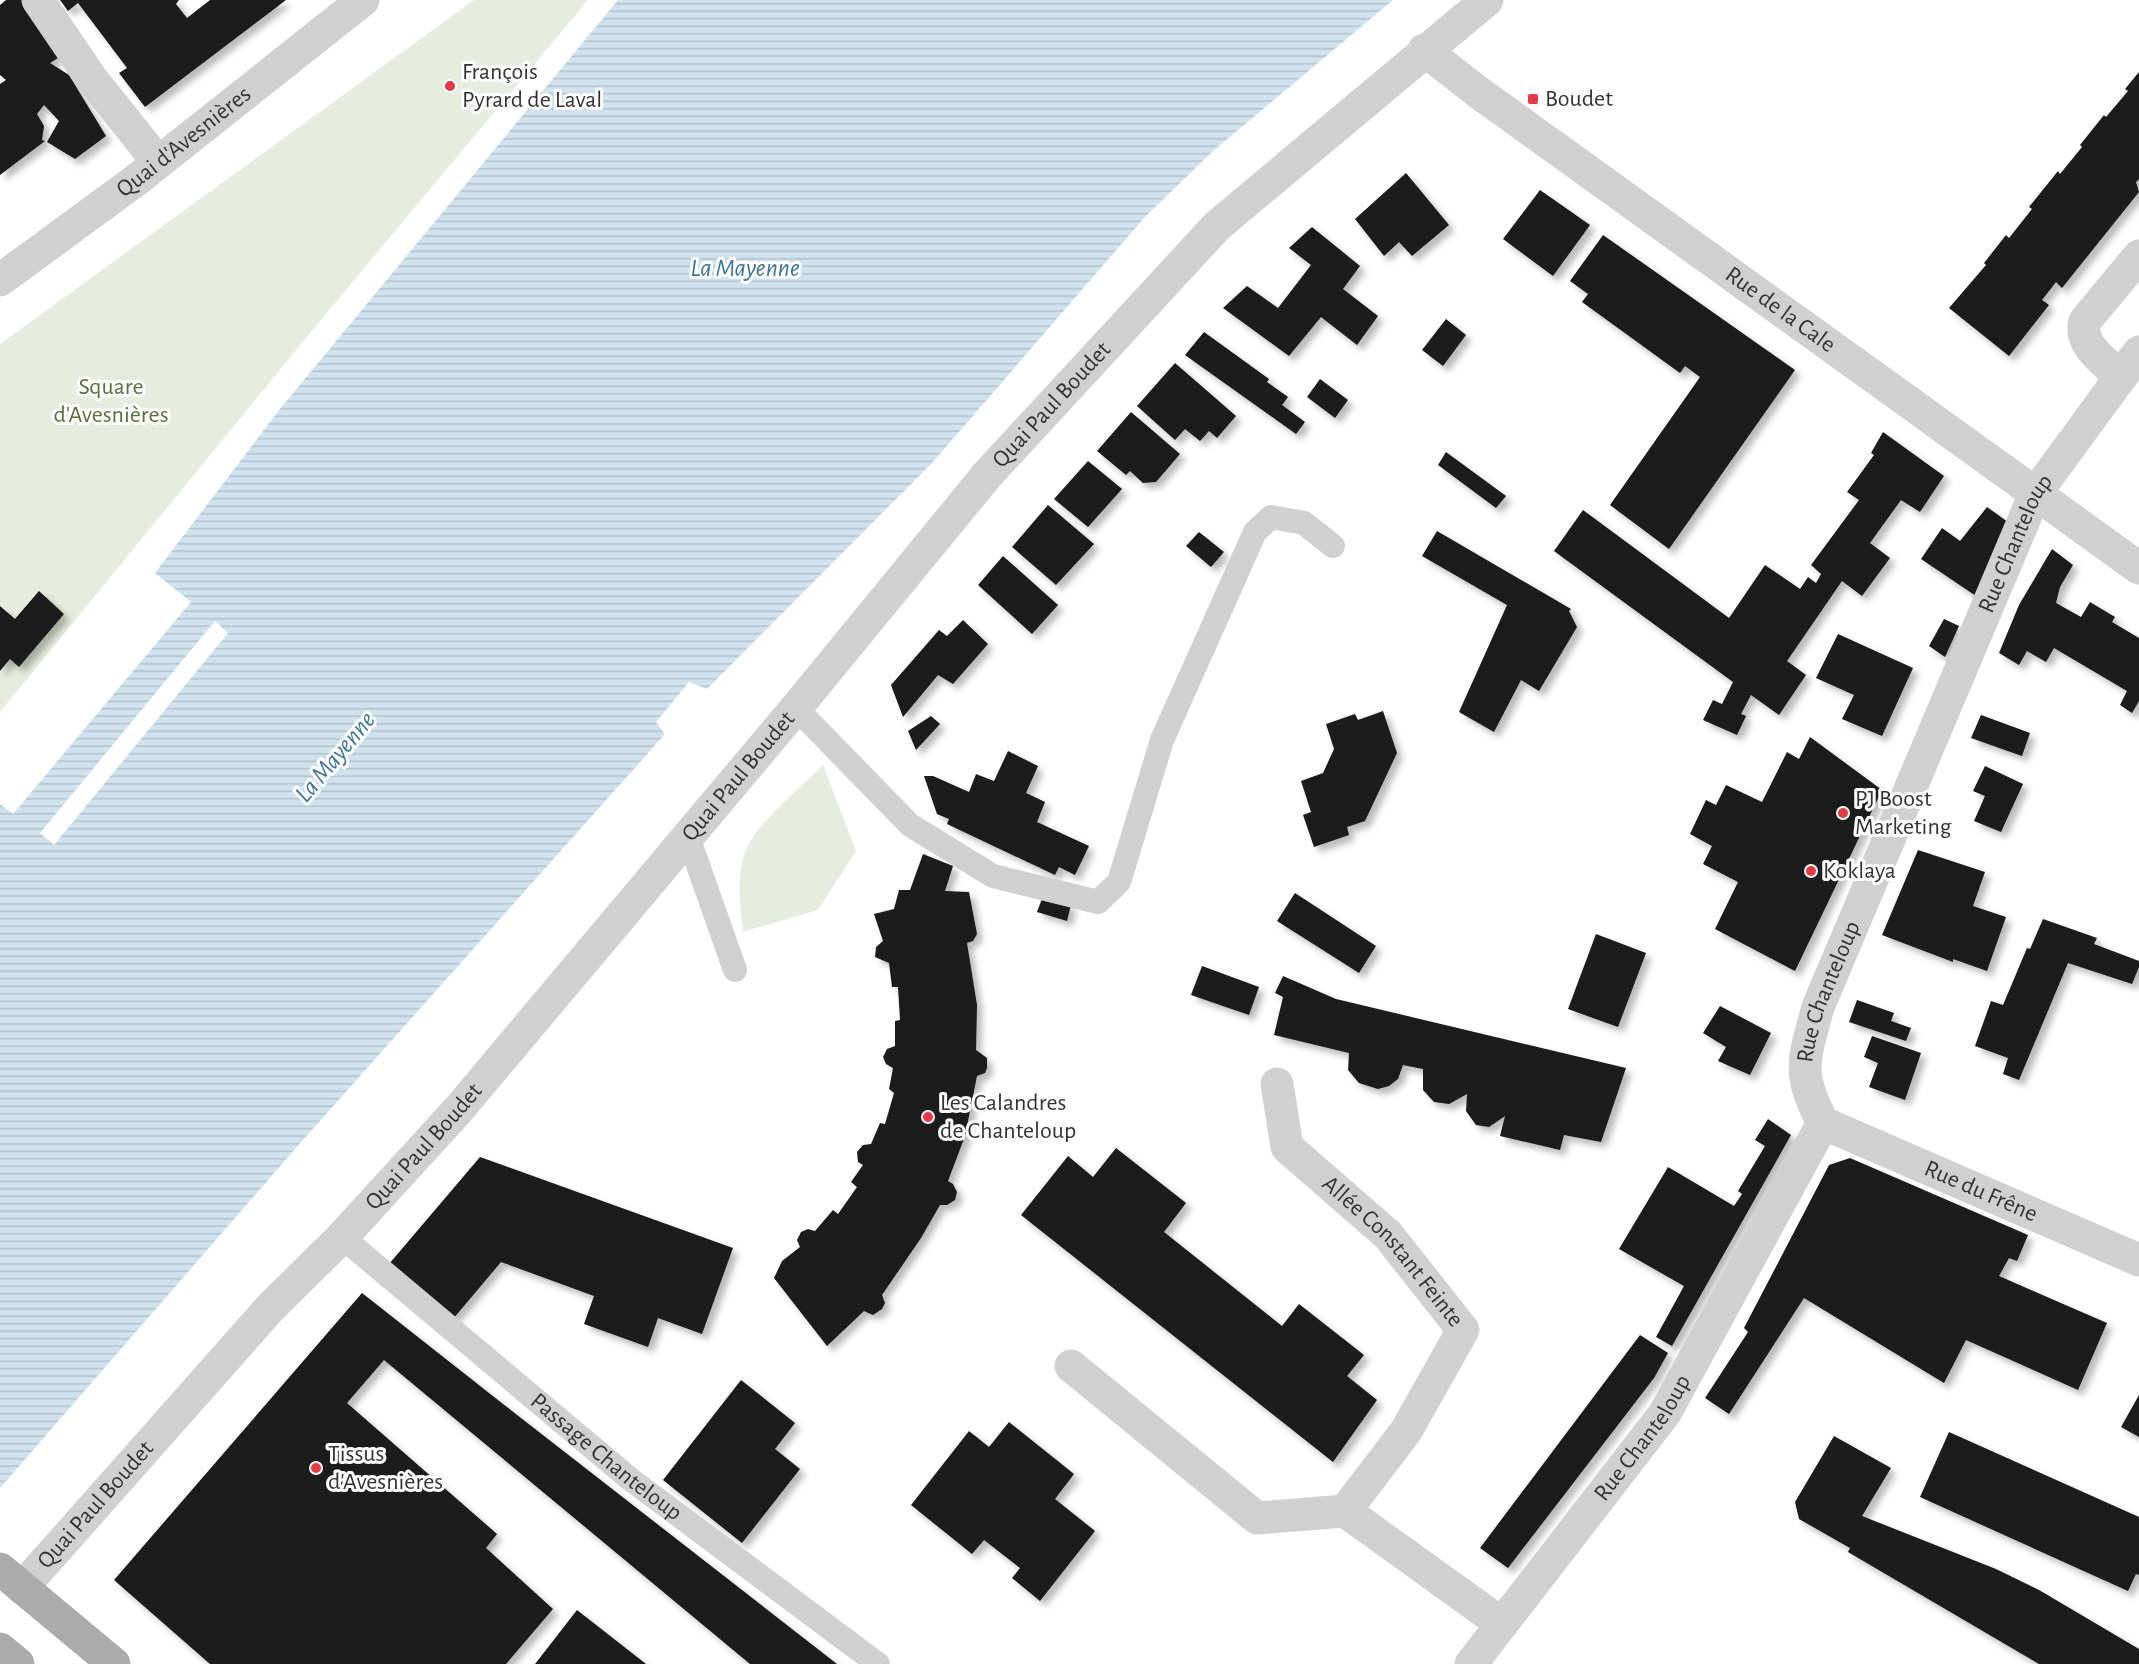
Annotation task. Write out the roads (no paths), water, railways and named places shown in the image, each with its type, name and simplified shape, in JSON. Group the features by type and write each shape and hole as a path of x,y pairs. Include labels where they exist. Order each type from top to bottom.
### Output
{"main road":[{"path":"11,1578 114,1664"},
{"path":"0,1649 18,1664"}],"street":[{"path":"38,0 91,78 158,162"},
{"name":"Quai d'Avesnières","path":"0,280 158,162 363,0"},
{"name":"Quai Paul Boudet","path":"11,1578 270,1308 342,1237 466,1101 796,708 987,475 1217,225 1424,50 1487,0"},
{"name":"Rue de la Cale","path":"1424,50 1478,92 2139,568"},
{"path":"2130,365 2084,339 2082,331 2085,321 2139,256"},
{"name":"Rue Chanteloup","path":"1471,1664 1665,1413 1823,1123 1808,1094 1803,1062 1818,1007 2036,494 2130,365"},
{"name":"Allée Constant Feinte","path":"1277,1083 1287,1147 1388,1235 1463,1330 1406,1431 1345,1511"},
{"name":"Rue du Frêne","path":"1823,1123 2139,1260"},
{"path":"1071,1366 1257,1518 1345,1511 1502,1624"}],"lane":[{"path":"796,708 910,825 993,876 1098,902 1119,882 1162,740 1255,532 1271,518 1304,523 1333,546"},
{"path":"687,837 735,970"},
{"name":"Passage Chanteloup","path":"342,1237 630,1479 878,1664"}],"water":[{"name":"La Mayenne","path":"618,0 1393,0 1213,151 1144,218 933,462 707,689 689,682 656,722 665,734 302,1141 0,1488 0,804 13,814 191,602 155,573 280,409","holes":["215,621 228,633 54,845 40,833"]}],"place":[{"name":"François Pyrard de Laval","path":"450,86"},
{"name":"Boudet","path":"1533,99"},
{"name":"PJ Boost Marketing","path":"1843,813"},
{"name":"Koklaya","path":"1811,871"},
{"name":"Les Calandres de Chanteloup","path":"928,1117"},
{"name":"Tissus d'Avesnières","path":"316,1468"}],"park label":[{"name":"Square d'Avesnières","path":"111,401"}]}
